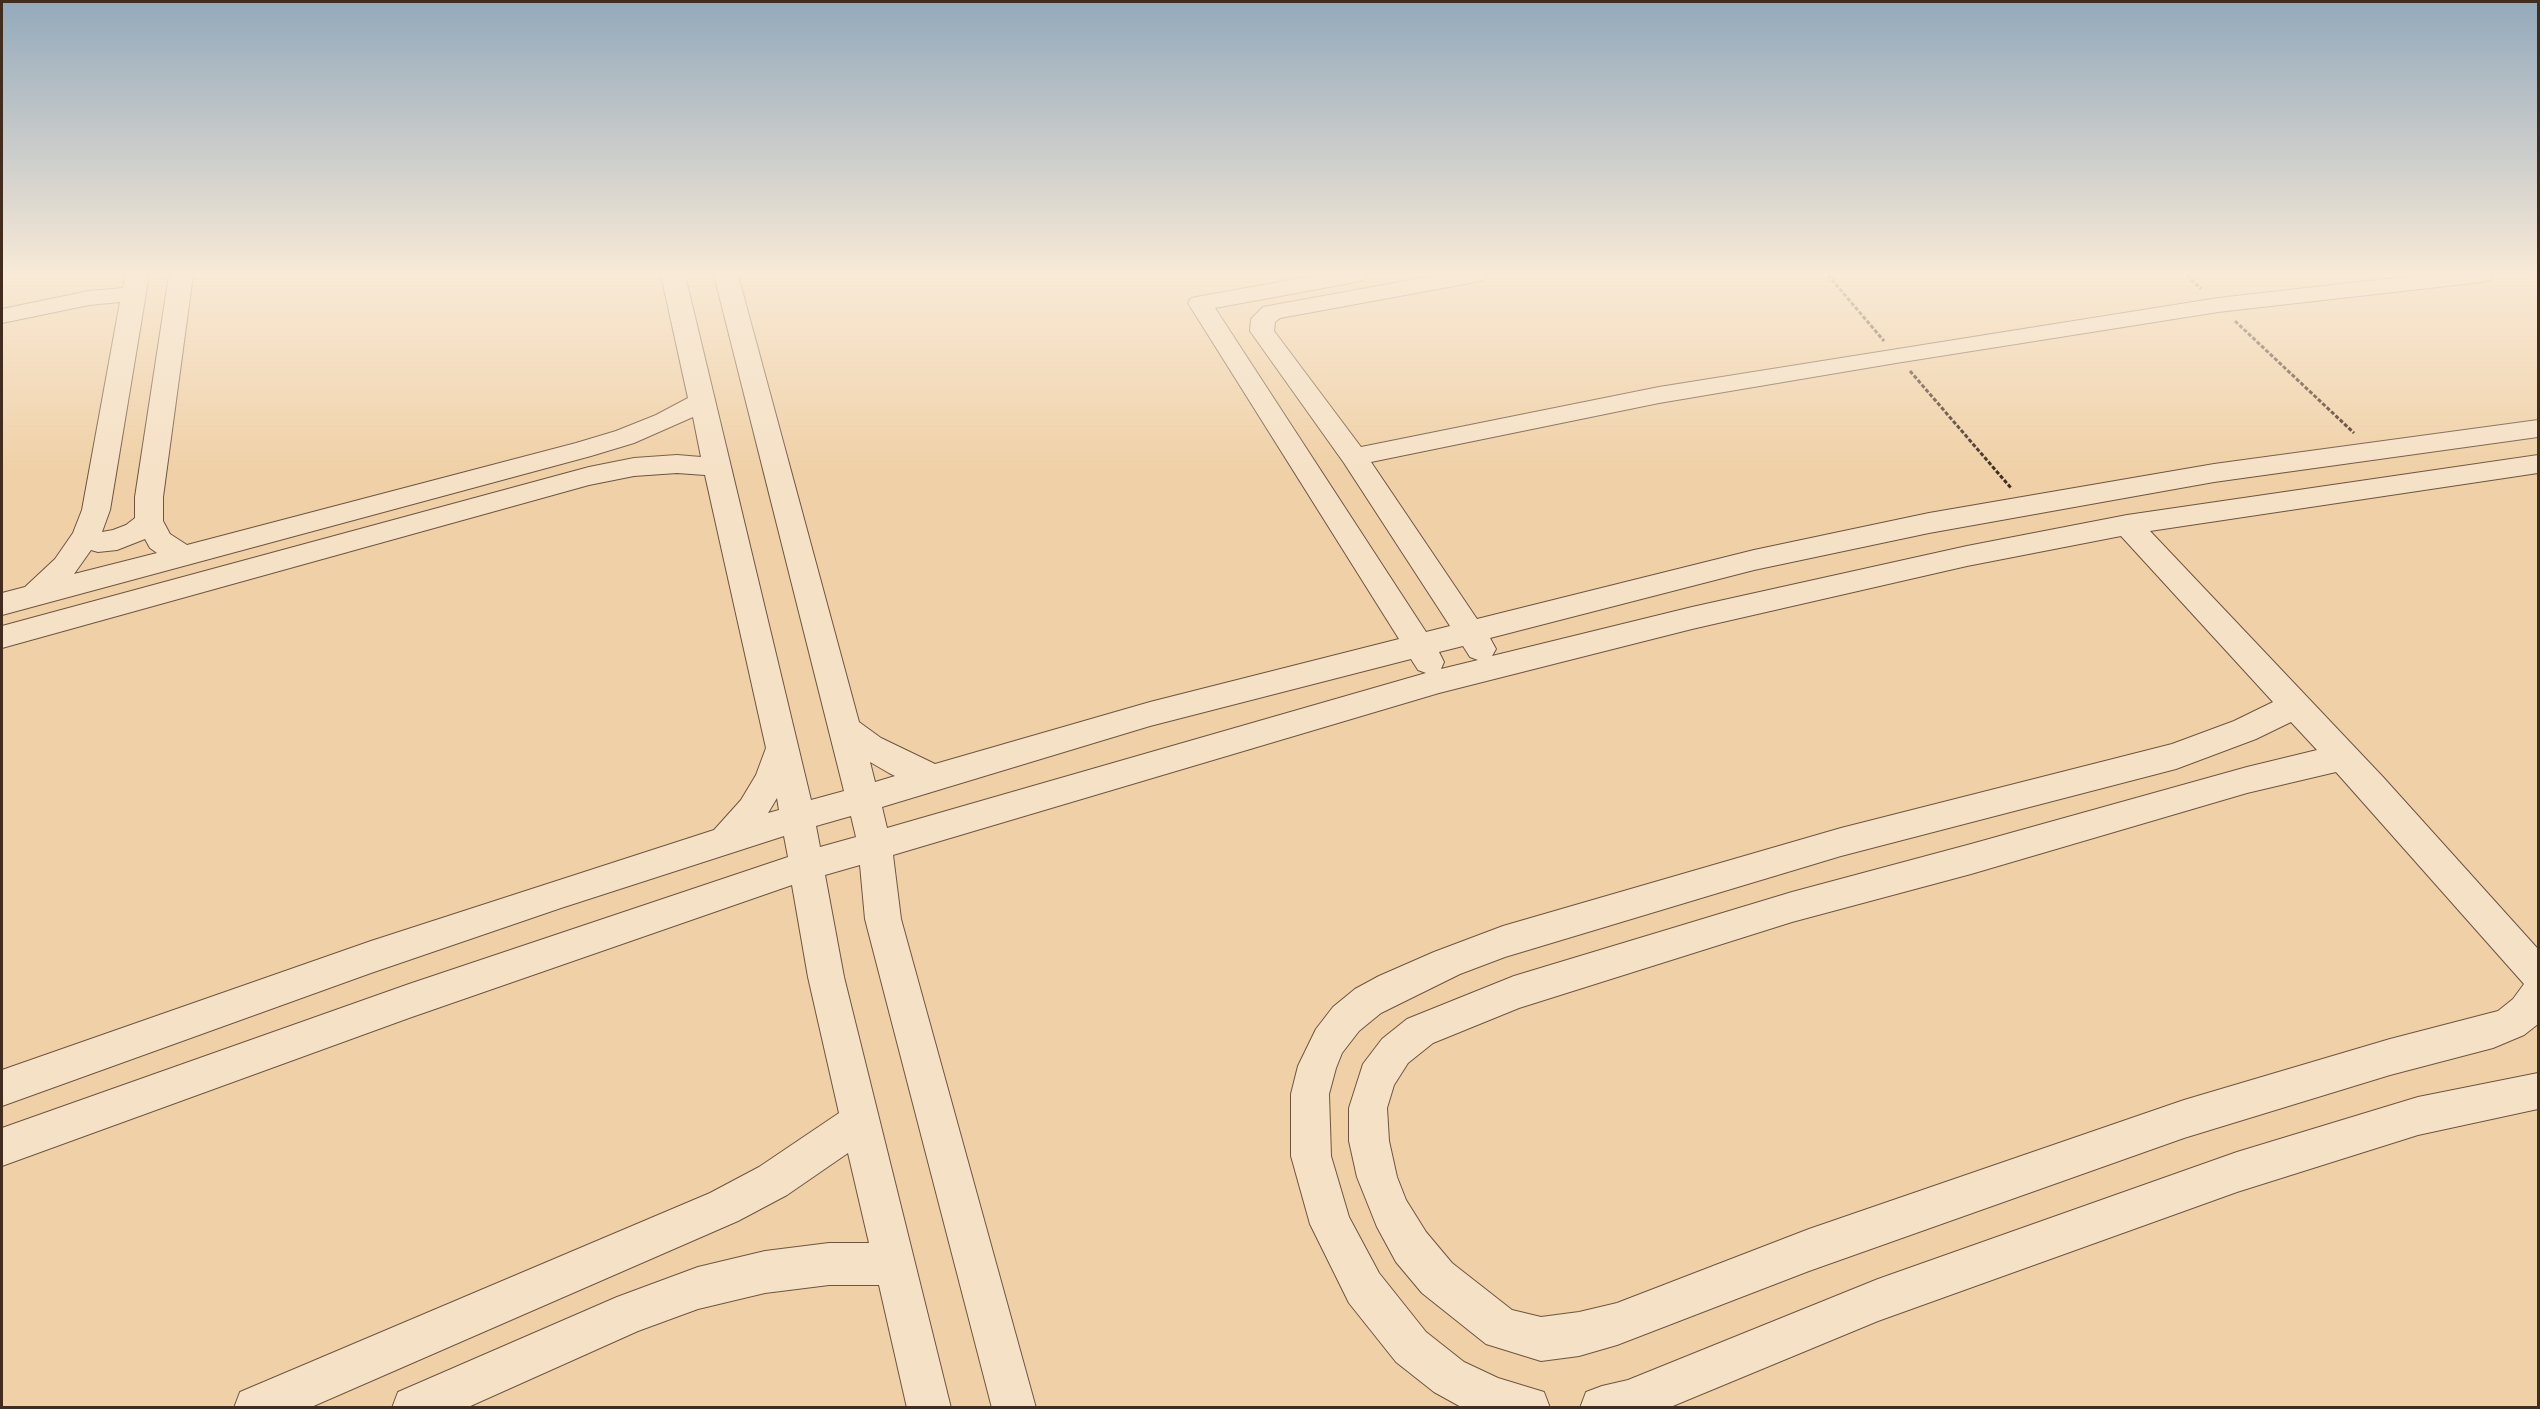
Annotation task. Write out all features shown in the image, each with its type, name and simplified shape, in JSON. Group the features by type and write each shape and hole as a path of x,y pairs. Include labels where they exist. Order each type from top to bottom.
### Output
{"lane":[{"path":"35,595 65,566 86,536 96,510 125,341"},
{"path":"172,341 149,497 149,521 160,541 184,556"},
{"path":"688,341 798,818 826,976 929,1407"},
{"path":"743,341 875,845 883,919 1014,1407"},
{"path":"1224,341 1421,645 1439,681"},
{"path":"1269,341 1354,457 1493,668"},
{"path":"1354,457 1659,394 1988,341"},
{"path":"2,604 582,450 625,437 665,421 702,402"},
{"path":"2,1088 371,957 726,841 1150,714 1754,560 2025,505 2214,473 2538,428"},
{"path":"2,637 589,476 634,467 677,464 717,467"},
{"path":"2,1148 409,1001 806,866 1439,681 1692,618 1955,558 2127,525 2435,477 2538,464"},
{"path":"86,536 98,542 117,540 136,532 149,521"},
{"path":"2127,525 2343,757 2538,974"},
{"path":"1528,1407 1492,1399 1449,1377 1411,1347 1364,1288 1331,1224 1311,1156 1310,1094 1317,1066 1329,1041 1346,1019 1368,1001 1392,988 1447,963 1503,942 1841,842 2176,756 2245,730 2295,705"},
{"path":"844,728 870,747 934,778"},
{"path":"726,841 757,802 771,778 782,747"},
{"path":"2343,757 2247,780 1971,859 1792,907 1514,993 1420,1031 1395,1051 1377,1077 1368,1108 1371,1150 1377,1177 1391,1213 1411,1247 1437,1278 1501,1329 1541,1339 1579,1334 1617,1324 1809,1250 2184,1119 2390,1057 2493,1031 2511,1023 2526,1011 2538,995"},
{"path":"1602,1407 1628,1402 1878,1300 2237,1172 2418,1116 2538,1090"},
{"path":"256,1407 724,1207 800,1164 860,1122"},
{"path":"414,1407 632,1312 698,1288 765,1272 830,1264 894,1264"}],"path":[{"path":"1884,341 2025,505"},
{"path":"2256,341 2372,450"}]}
